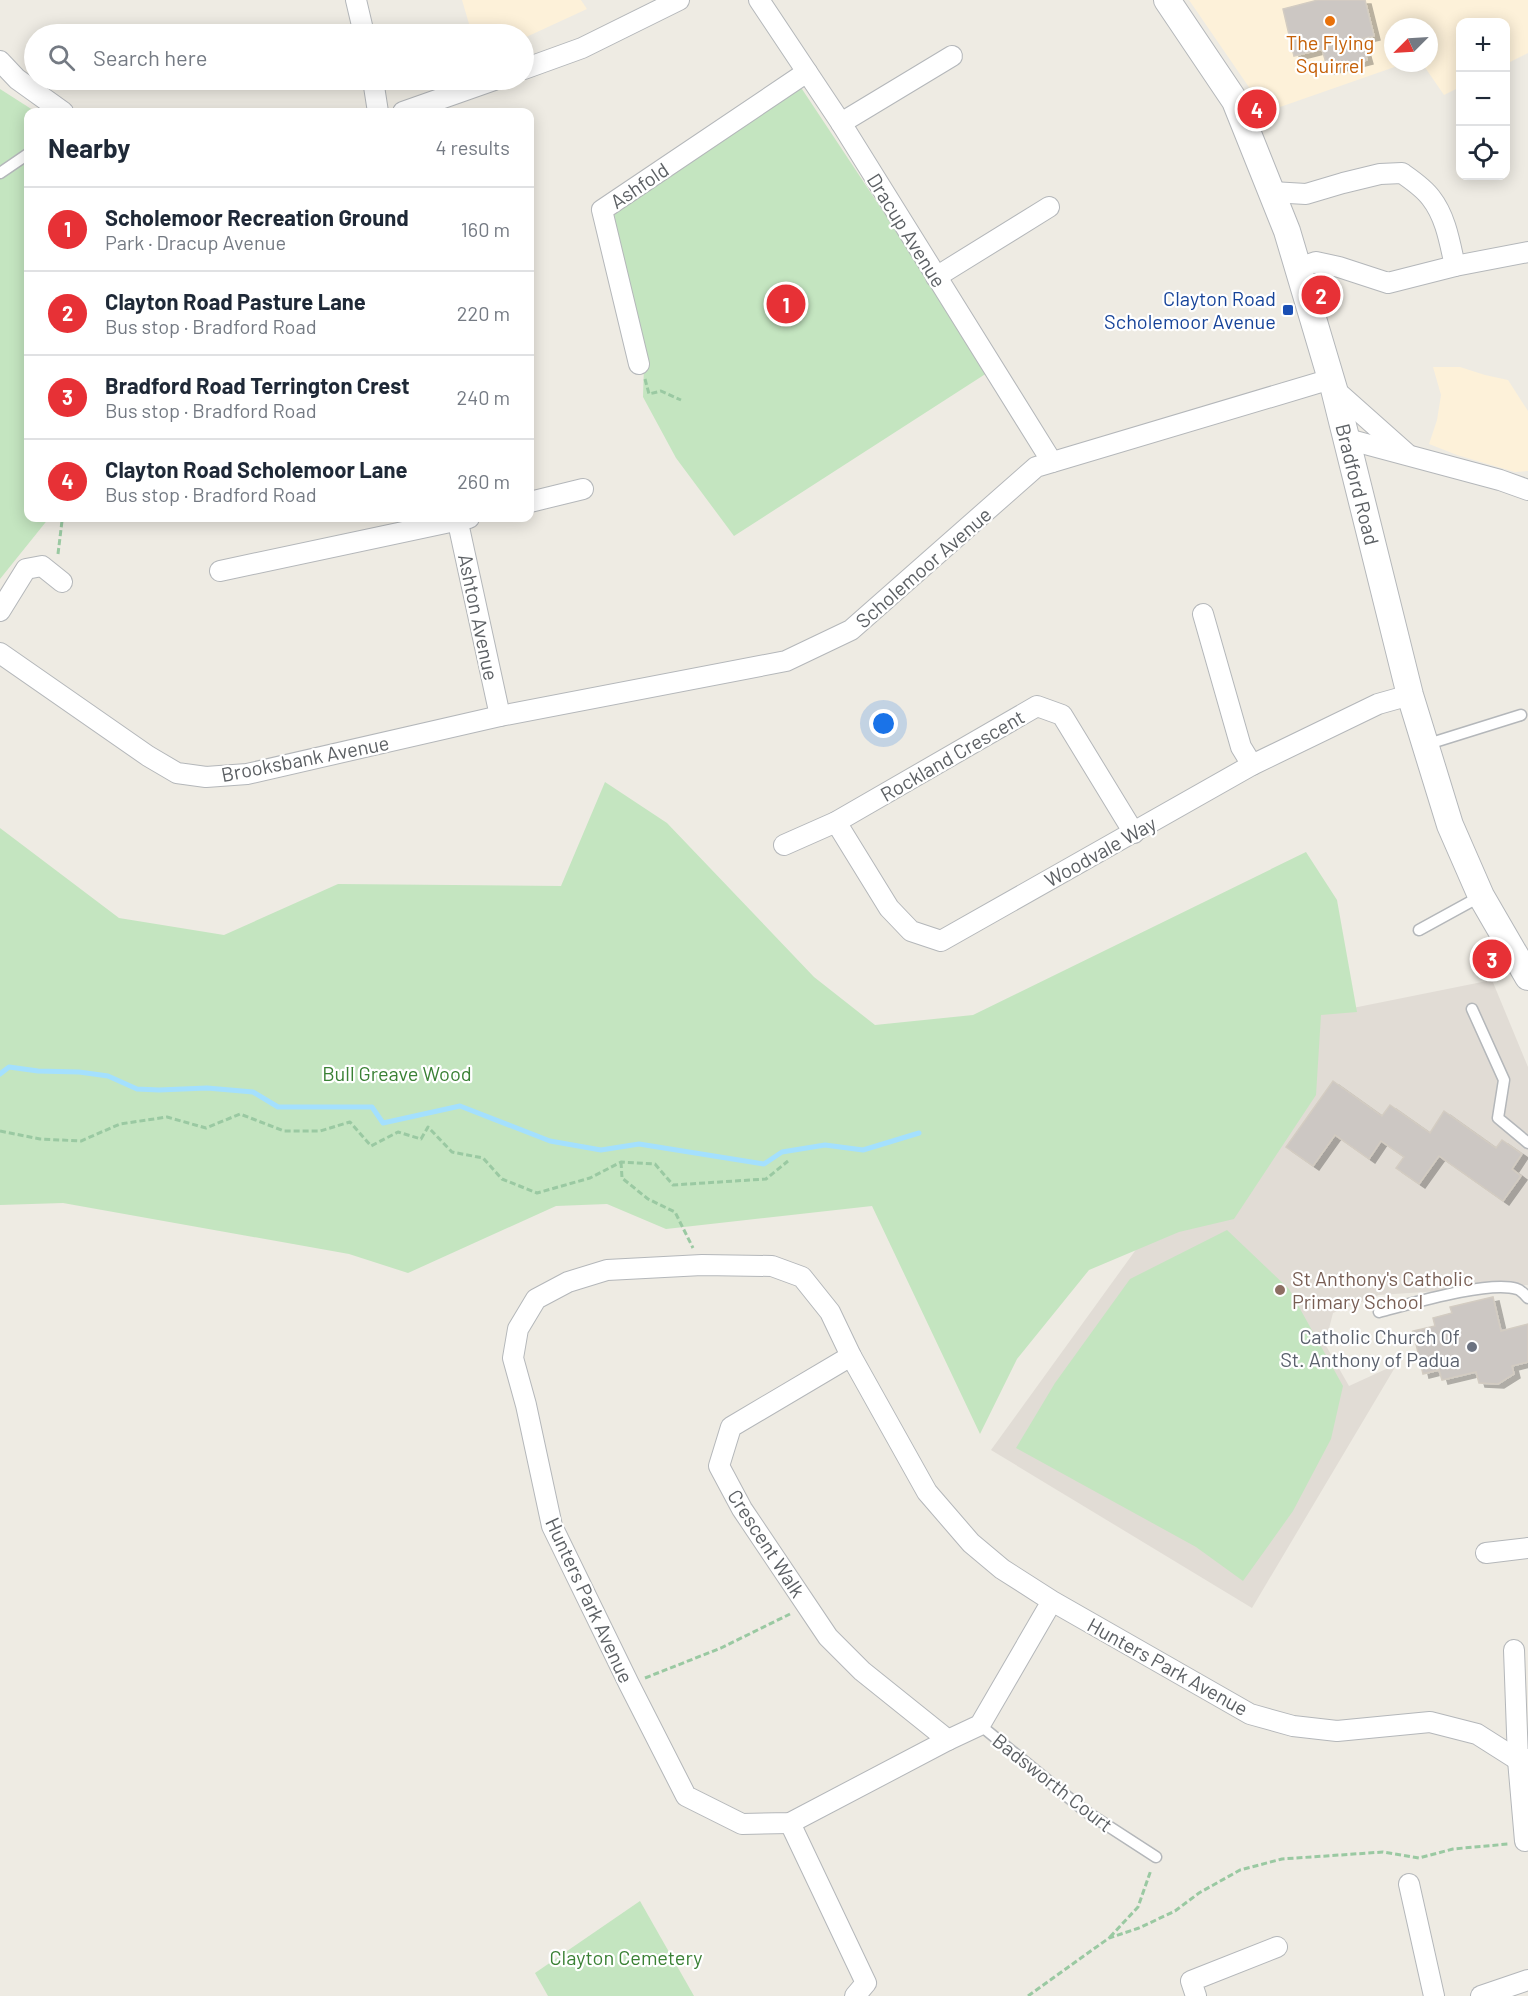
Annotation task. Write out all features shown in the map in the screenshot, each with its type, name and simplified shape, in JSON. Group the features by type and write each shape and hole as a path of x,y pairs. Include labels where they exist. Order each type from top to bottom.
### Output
{"street":[{"path":"356,0 362,24"},
{"path":"534,65 582,48 678,0"},
{"name":"Dracup Avenue","path":"759,0 841,123 1052,462"},
{"name":"Bradford Road","path":"1167,0 1235,101 1287,231 1347,439 1410,695 1450,825 1481,896 1528,977"},
{"path":"841,123 952,56"},
{"path":"0,61 24,83"},
{"name":"Ashfold","path":"639,364 602,210 807,72"},
{"path":"33,90 58,108"},
{"path":"375,90 377,108"},
{"path":"414,108 466,90"},
{"path":"1272,192 1306,194 1380,174 1402,173 1431,197 1438,208 1448,234 1455,266"},
{"path":"936,277 1049,207"},
{"path":"1298,268 1316,262 1388,283 1455,266 1528,252"},
{"path":"1332,384 1409,456"},
{"name":"Scholemoor Avenue","path":"500,716 786,662 851,630 1036,466 1332,384"},
{"path":"1347,439 1528,490"},
{"path":"534,501 583,489"},
{"path":"220,571 444,522"},
{"name":"Ashton Avenue","path":"463,522 500,716"},
{"path":"0,611 26,568 42,566 62,582"},
{"path":"1203,615 1241,747 1252,765"},
{"name":"Brooksbank Avenue","path":"0,653 148,756 177,773 206,777 247,774 500,716"},
{"name":"Woodvale Way","path":"836,822 889,908 911,931 941,941 1252,765 1378,704 1410,695"},
{"name":"Rockland Crescent","path":"784,845 836,822 1037,706 1062,715 1134,833"},
{"name":"Hunters Park Avenue","path":"980,1725 789,1823 742,1824 686,1796 552,1526 526,1405 513,1358 518,1329 536,1299 568,1282 607,1270 702,1265 772,1266 802,1277 830,1312 851,1356 927,1492 970,1543 1002,1569 1052,1601 1250,1714 1293,1726 1337,1731 1430,1722 1477,1734 1523,1760"},
{"name":"Crescent Walk","path":"851,1356 731,1427 720,1466 742,1509 828,1637 855,1664 948,1740"},
{"path":"1486,1553 1528,1548"},
{"path":"980,1725 1052,1601"},
{"path":"1514,1650 1523,1760 1525,1841"},
{"path":"789,1823 866,1983 855,1996"},
{"path":"1409,1884 1434,1996"},
{"path":"1196,1996 1191,1981 1277,1947"},
{"path":"1481,1996 1528,1980"}],"lane":[{"path":"0,173 24,157"},
{"path":"1425,746 1521,715"},
{"path":"1419,930 1481,896"},
{"path":"1472,1008 1504,1080 1498,1118 1528,1143"},
{"path":"1379,1312 1473,1289 1498,1287 1519,1289 1528,1298"},
{"name":"Badsworth Court","path":"980,1725 1085,1811 1156,1857"}],"path":[{"path":"639,364 649,394 661,391 681,400"},
{"path":"42,566 59,554 62,522"},
{"path":"0,1131 81,1142 120,1124 167,1117 206,1128 240,1114 284,1131 320,1131 350,1122 371,1146 398,1132 421,1139 428,1127 452,1152 483,1158 502,1179 537,1193 590,1178 621,1162 655,1164 673,1185 766,1179 788,1161"},
{"path":"621,1162 622,1178 648,1198 675,1212 702,1265"},
{"path":"629,1684 721,1648 808,1606"},
{"path":"1109,1938 1139,1928 1175,1911 1199,1893 1240,1870 1282,1859 1383,1852 1419,1858 1453,1849 1525,1841"},
{"path":"1028,1996 1109,1938 1138,1907 1156,1857"}],"shaded area":[{"path":"462,0 581,0 587,9 534,33 534,24 469,24"},
{"path":"1189,0 1528,0 1528,53 1510,62 1510,18 1456,18 1456,89 1444,95 1428,72 1438,72 1438,18 1384,18 1384,71 1266,112"},
{"path":"1433,367 1460,367 1508,380 1528,411 1528,471 1515,472 1429,444 1437,420 1441,395"},
{"name":"St Anthony's Catholic Primary School","path":"1492,980 1528,1067 1528,1285 1379,1295 1333,1313 1325,1344 1349,1386 1397,1364 1252,1608 991,1450 1153,1226 1313,1016"}],"green space":[{"path":"798,83 928,279 987,373 734,536 676,458 643,397 644,365 607,210"},
{"path":"0,89 30,108 24,108 24,522 46,522 0,579"},
{"name":"Bull Greave Wood","path":"605,782 667,823 814,977 875,1025 973,1015 1306,852 1337,900 1357,1012 1321,1015 1316,1095 1234,1219 1179,1232 1089,1270 1017,1359 980,1434 872,1206 666,1229 607,1204 556,1206 408,1273 349,1254 63,1203 0,1205 0,828 119,918 224,935 338,884 561,886"},
{"path":"1227,1230 1289,1289 1343,1386 1331,1439 1293,1511 1243,1581 1196,1547 1016,1448 1055,1383 1130,1279"},
{"name":"Clayton Cemetery","path":"640,1901 694,1996 548,1996 535,1973"}],"building":[{"path":"1318,0 1365,0 1374,36 1361,39 1367,60 1328,70 1322,49 1294,56 1283,9"},
{"path":"1333,1081 1382,1116 1390,1105 1430,1133 1444,1111 1496,1148 1502,1140 1522,1154 1512,1169 1521,1176 1503,1201 1439,1156 1419,1184 1396,1168 1404,1157 1381,1141 1369,1159 1335,1135 1313,1166 1286,1147"},
{"name":"Catholic Church Of St. Anthony of Padua","path":"1493,1297 1501,1331 1528,1324 1528,1362 1512,1366 1514,1374 1498,1384 1479,1383 1476,1372 1442,1380 1439,1370 1423,1374 1413,1331 1435,1326 1433,1318 1452,1313 1450,1307"}],"waterway":[{"path":"0,1074 9,1067 38,1071 79,1072 108,1076 137,1089 207,1088 253,1092 278,1107 372,1107 383,1123 460,1106 550,1141 601,1150 639,1144 764,1164 782,1152 825,1145 863,1150 919,1133"}],"place":[{"name":"The Flying Squirrel","path":"1330,21"},
{"name":"Clayton Road Scholemoor Lane","path":"1257,109"},
{"name":"Clayton Road Pasture Lane","path":"1321,295"},
{"name":"Scholemoor Recreation Ground","path":"786,304"},
{"name":"Clayton Road Scholemoor Avenue","path":"1288,310"},
{"name":"Bradford Road Terrington Crest","path":"1492,959"},
{"name":"St Anthony's Catholic Primary School","path":"1280,1290"},
{"name":"Catholic Church Of St. Anthony of Padua","path":"1472,1347"}]}
